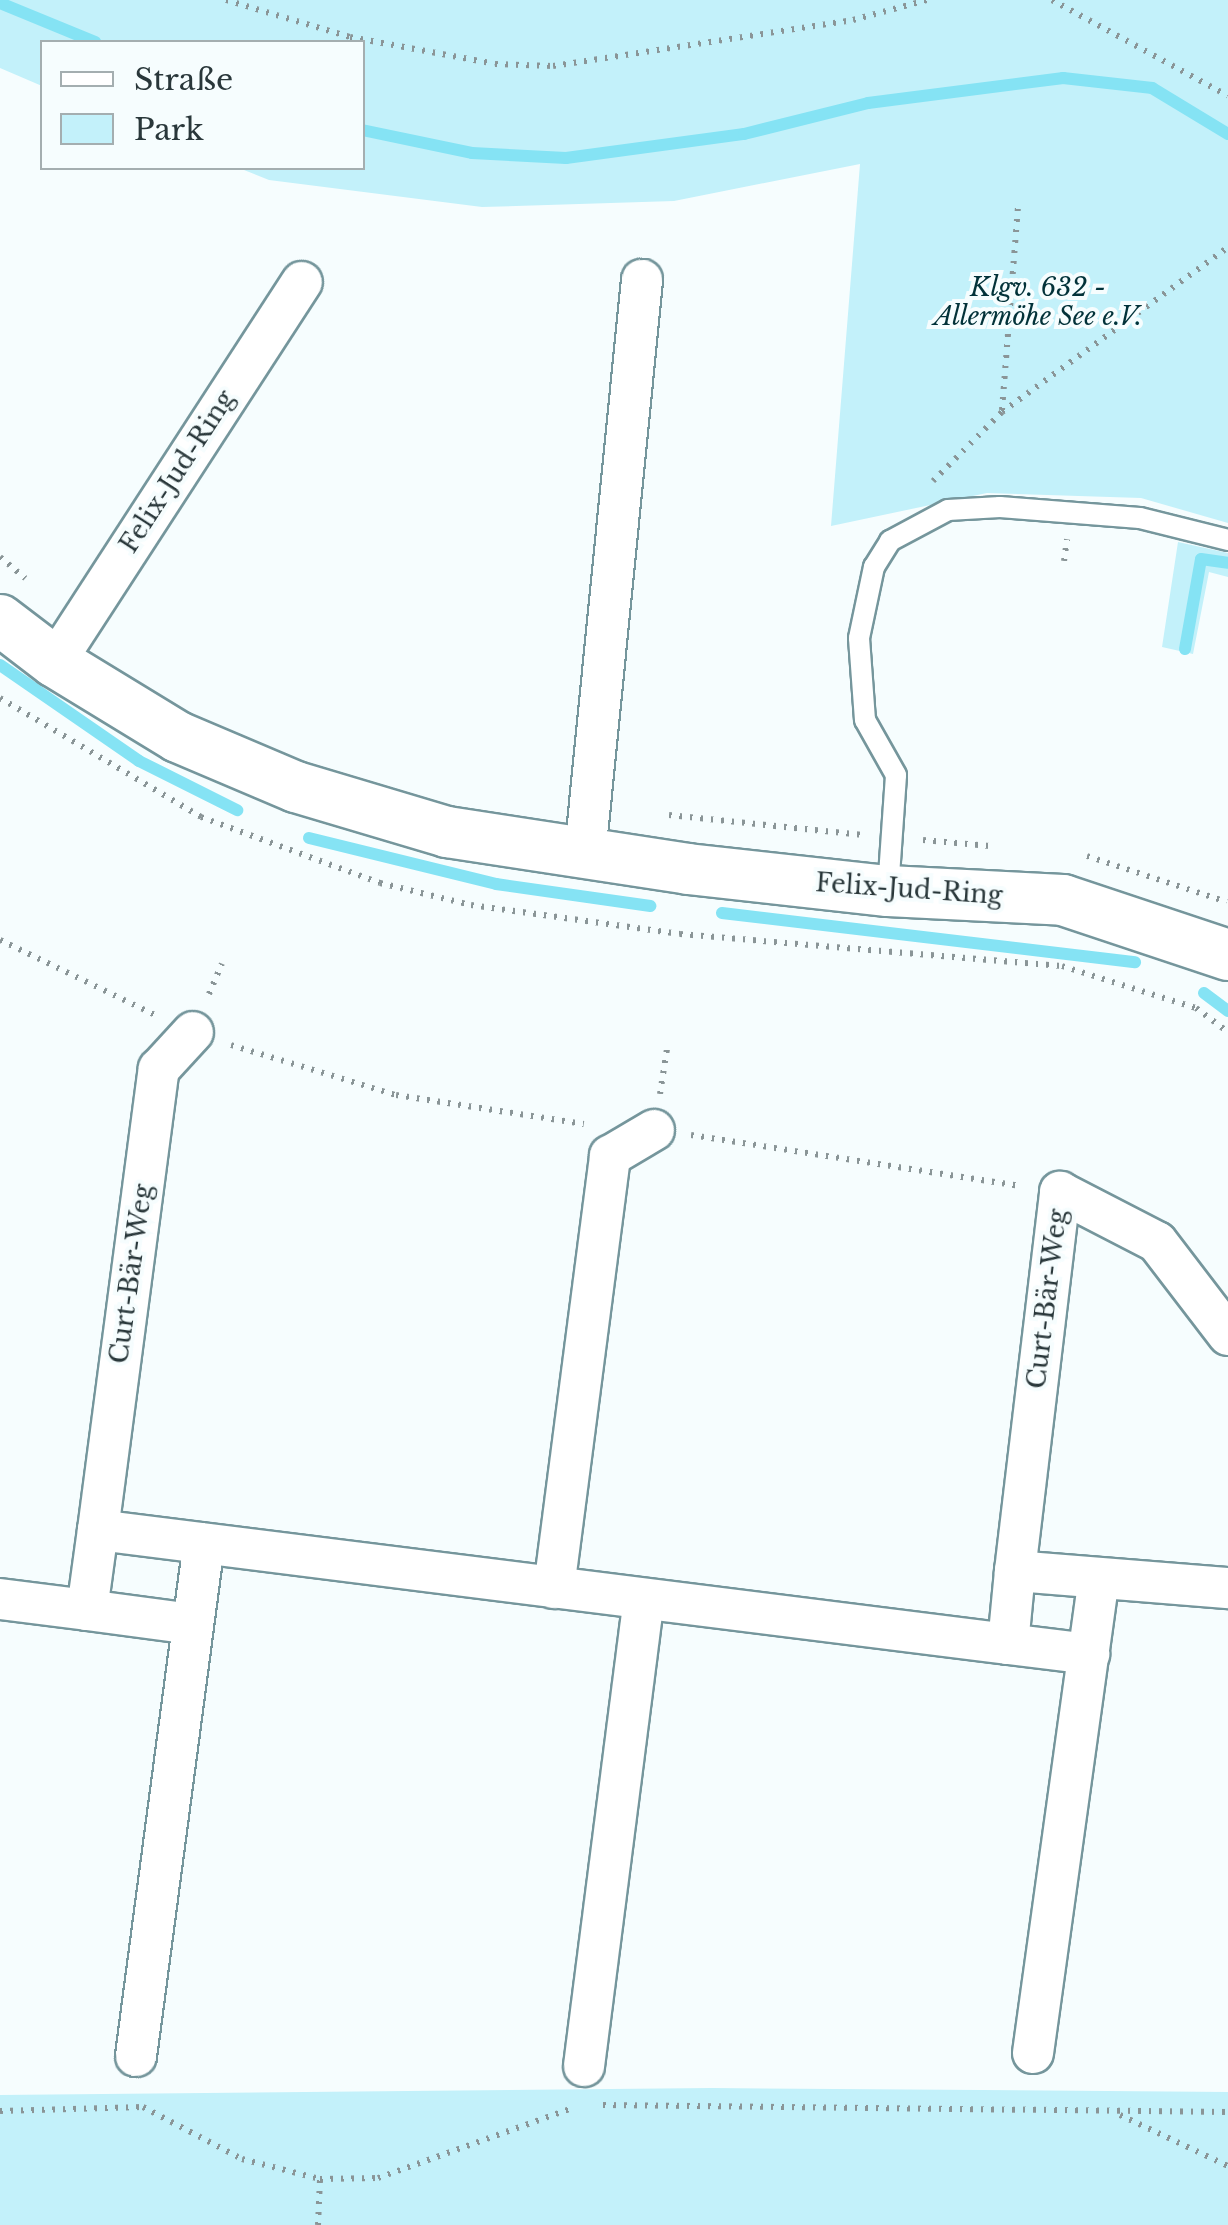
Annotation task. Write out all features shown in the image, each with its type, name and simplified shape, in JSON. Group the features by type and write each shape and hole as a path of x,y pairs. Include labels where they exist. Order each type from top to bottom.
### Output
{"street":[{"path":"585,854 642,280"},
{"name":"Felix-Jud-Ring","path":"55,662 302,282"},
{"name":"Felix-Jud-Ring","path":"0,620 55,662 178,738 296,786 447,832 585,854 888,891 1063,900 1227,952"},
{"name":"Curt-Bär-Weg","path":"87,1610 159,1069 193,1032"},
{"path":"554,1588 610,1156 654,1130"},
{"name":"Curt-Bär-Weg","path":"1008,1644 1060,1192 1157,1242 1228,1335"},
{"path":"98,1530 1089,1654"},
{"path":"136,2056 204,1543"},
{"path":"1015,1571 1228,1588"},
{"path":"1033,2053 1099,1580"},
{"path":"0,1599 192,1624"},
{"path":"584,2066 644,1600"}],"lane":[{"path":"888,891 896,775 865,720 859,638 874,567 890,541 910,526 948,510 1000,507 1140,518 1228,540"}],"path":[{"path":"226,0 361,40"},
{"path":"365,41 495,64 554,66 834,23 927,0"},
{"path":"1052,0 1228,96"},
{"path":"1002,412 1018,204"},
{"path":"910,526 928,486 1002,412 1228,247"},
{"path":"0,940 193,1032 396,1095 538,1120 654,1130 1060,1192"},
{"path":"596,2105 720,2103 874,2112 1025,2106 1115,2112 1228,2112"},
{"path":"0,2110 143,2107 242,2159 320,2179 378,2178 579,2106"},
{"path":"1115,2112 1228,2166"},
{"path":"318,2225 320,2179"}],"green space":[{"name":"Klgv. 632 - Allermöhe See e.V.","path":"0,0 1228,0 1228,523 1141,498 987,493 831,526 860,164 674,201 482,207 269,180 244,170 365,170 365,40 40,40 40,85 0,68"},
{"path":"1178,542 1228,553 1228,577 1209,572 1193,654 1162,647"},
{"path":"712,2088 1228,2092 1228,2225 0,2225 0,2095"}],"waterway":[{"path":"0,3 90,40"},
{"path":"365,131 472,153 566,158 744,134 868,103 1063,78 1152,88 1228,134"},
{"path":"1185,649 1201,559 1228,563"},
{"path":"0,665 139,761 237,810"},
{"path":"309,838 496,884 650,906"},
{"path":"722,913 1135,962"},
{"path":"1204,993 1228,1011"}]}
